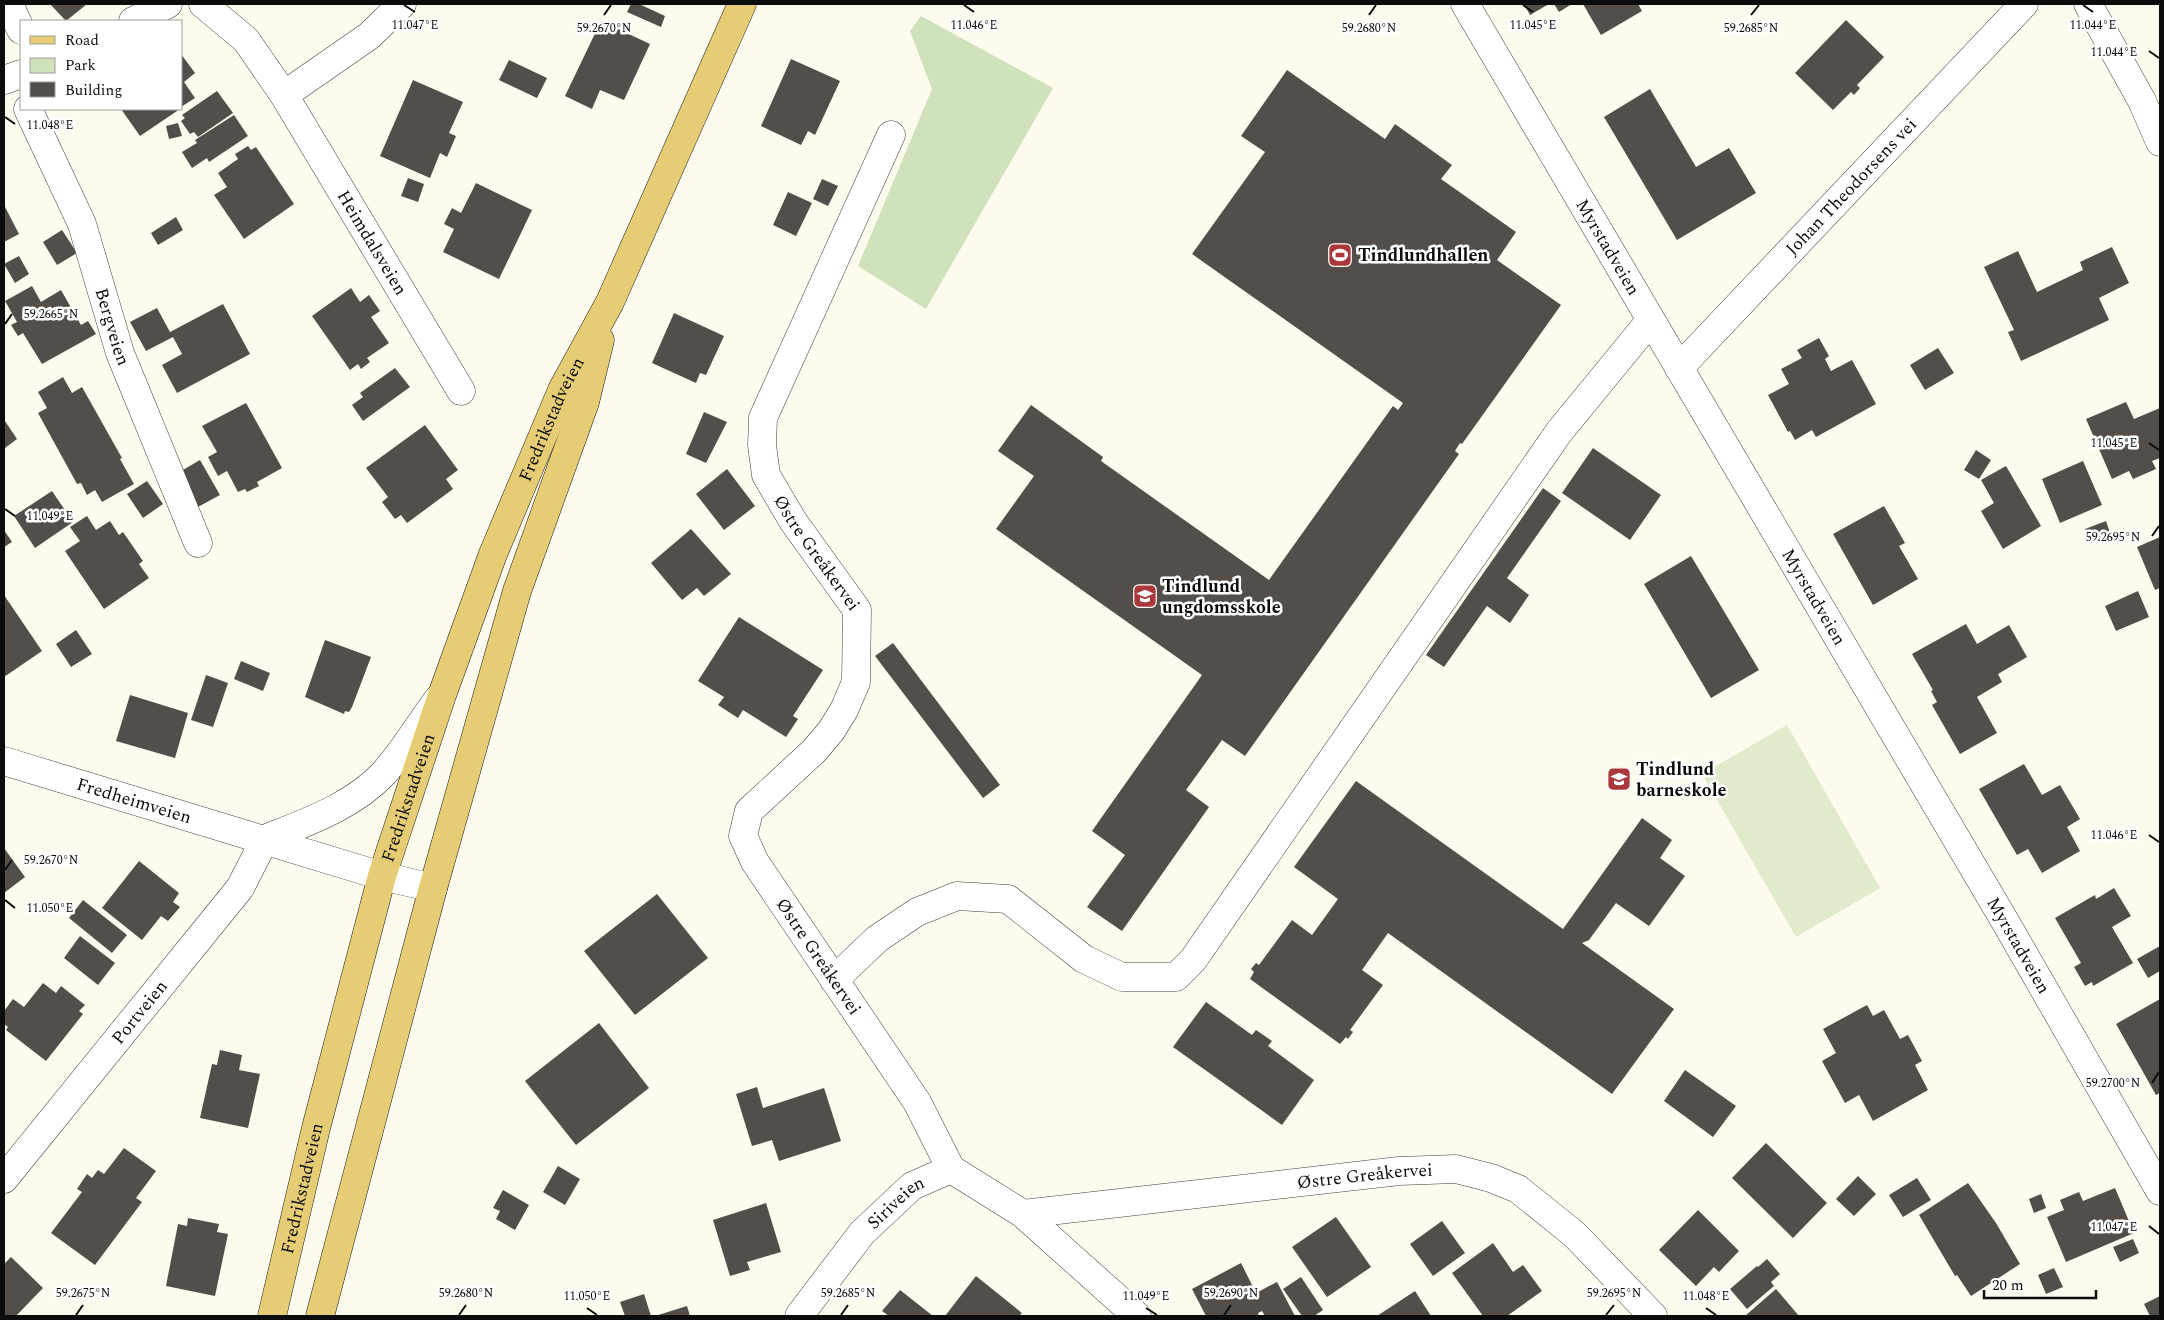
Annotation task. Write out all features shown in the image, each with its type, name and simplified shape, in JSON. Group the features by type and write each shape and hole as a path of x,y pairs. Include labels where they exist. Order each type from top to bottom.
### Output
{"main road":[{"name":"Fredrikstadveien","path":"272,1316 316,1128 382,876 442,695 493,554 562,390 610,302 742,4"},
{"name":"Fredrikstadveien","path":"320,1316 432,888 517,591 585,402 610,302"}],"street":[{"path":"9,4 20,28"},
{"path":"135,20 168,4"},
{"name":"Heimdalsveien","path":"203,4 246,40 284,95 461,391"},
{"path":"284,95 369,36 402,4"},
{"name":"Myrstadveien","path":"1465,4 1958,842 2160,1191"},
{"name":"Johan Theodorsens vei","path":"1679,368 2024,4"},
{"path":"2088,4 2142,101 2160,142"},
{"name":"Bergveien","path":"28,110 82,224 120,353 198,543"},
{"name":"Østre Greåkervei","path":"891,135 763,418 762,445 766,475 793,521 858,610 856,682 844,710 831,731 814,751 749,811 744,836 755,862 917,1102 951,1170"},
{"path":"834,980 877,940 917,912 957,896 1008,899 1084,959 1122,977 1176,977 1193,960 1559,432 1650,321"},
{"path":"265,839 322,816 350,800 384,773 442,695"},
{"name":"Fredheimveien","path":"4,761 382,876 432,888"},
{"name":"Portveien","path":"4,1179 240,888 265,839"},
{"name":"Østre Greåkervei","path":"1023,1214 1399,1171 1456,1169 1491,1178 1518,1189 1574,1234 1653,1316"},
{"path":"951,1170 1023,1214 1137,1316"},
{"name":"Siriveien","path":"799,1316 862,1233 912,1186 951,1170"}],"green space":[{"path":"921,16 1053,88 926,309 858,266 932,89 910,31"},
{"path":"1787,725 1880,888 1796,937 1702,774"}],"building":[{"path":"50,4 87,4 67,20"},
{"path":"631,4 639,4 665,16 661,27 627,12"},
{"path":"1524,4 1549,4 1530,15"},
{"path":"1554,4 1572,4 1559,12"},
{"path":"1583,4 1638,4 1642,11 1601,35"},
{"path":"1846,20 1884,57 1857,85 1860,88 1854,95 1851,92 1833,110 1795,73"},
{"path":"601,21 650,44 624,100 600,90 592,109 565,96"},
{"path":"182,55 195,73 184,82 195,98 182,106"},
{"path":"791,59 840,81 815,135 808,131 801,145 761,126"},
{"path":"509,60 547,78 537,98 499,80"},
{"path":"1287,70 1385,139 1395,124 1452,165 1441,179 1516,232 1497,260 1561,305 1462,444 1460,443 1455,451 1459,454 1245,756 1222,740 1186,790 1209,807 1122,931 1087,907 1125,855 1092,831 1202,675 996,529 1034,476 998,451 1031,405 1103,457 1101,461 1269,580 1393,406 1398,410 1403,403 1192,254 1265,152 1241,136"},
{"path":"413,80 463,102 449,133 456,136 447,157 440,153 430,178 380,156"},
{"path":"1650,89 1696,167 1729,148 1756,193 1677,240 1604,117"},
{"path":"217,91 233,113 198,137 194,132 190,134 181,121 185,118 182,115"},
{"path":"122,110 179,110 140,136"},
{"path":"234,115 248,136 209,162 207,158 192,168 182,152 197,143 195,140"},
{"path":"178,123 182,136 169,139 166,126"},
{"path":"248,146 251,150 256,147 294,204 244,239 214,195 227,187 218,173 238,159 235,154"},
{"path":"408,178 424,184 418,202 401,196"},
{"path":"822,179 838,186 828,206 813,199"},
{"path":"476,183 532,210 499,279 443,252 454,229 444,224 452,208 461,213"},
{"path":"788,192 812,203 796,236 773,225"},
{"path":"4,205 19,234 4,242"},
{"path":"176,217 183,230 158,245 151,233"},
{"path":"62,230 77,253 57,265 43,242"},
{"path":"2112,247 2129,283 2099,298 2109,320 2021,361 2008,332 2014,330 1984,267 2018,251 2037,292 2083,270 2080,262"},
{"path":"19,256 29,274 15,283 4,264"},
{"path":"32,286 41,302 61,290 81,325 88,321 96,334 42,364 23,333 18,336 11,325 17,322 5,301"},
{"path":"351,288 360,302 369,295 380,311 371,317 389,343 367,358 370,362 361,369 358,364 350,370 312,316"},
{"path":"223,304 250,354 177,393 162,365 182,354 173,337 146,351 130,322 157,308 170,332"},
{"path":"674,313 724,336 706,375 700,373 696,383 652,363"},
{"path":"1819,338 1829,356 1825,359 1831,371 1852,360 1876,404 1816,437 1812,430 1795,440 1790,431 1788,432 1768,395 1789,384 1781,369 1802,358 1797,350"},
{"path":"1938,348 1954,373 1925,390 1910,365"},
{"path":"395,368 410,387 363,421 352,405 363,397 360,393"},
{"path":"63,377 72,393 82,387 122,458 120,459 134,484 102,502 95,490 87,495 81,483 77,484 38,413 47,408 38,392"},
{"path":"2126,402 2134,419 2160,408 2160,458 2152,461 2156,469 2133,479 2129,471 2112,479 2086,419"},
{"path":"246,403 282,468 257,482 259,486 247,492 245,489 238,492 227,471 218,476 208,457 217,452 202,426"},
{"path":"704,412 727,422 706,463 686,454"},
{"path":"4,422 17,439 5,448"},
{"path":"425,425 458,470 446,479 453,489 407,523 401,515 395,519 382,502 388,497 366,468"},
{"path":"1593,448 1661,495 1630,540 1562,493"},
{"path":"1976,450 1991,460 1979,479 1964,470"},
{"path":"200,460 220,495 196,508 176,474"},
{"path":"2083,461 2102,505 2060,523 2042,479"},
{"path":"2006,466 2041,526 2003,549 1981,511 1994,503 1981,480"},
{"path":"727,469 755,506 724,530 696,494"},
{"path":"147,481 163,504 143,518 127,494"},
{"path":"1543,488 1561,501 1507,578 1529,595 1510,623 1487,606 1444,667 1426,655"},
{"path":"52,491 73,522 35,548 14,516"},
{"path":"1884,506 1905,543 1899,546 1918,579 1873,605 1833,534"},
{"path":"87,516 96,530 110,521 119,535 123,532 143,561 139,564 149,578 104,609 65,551 80,541 70,527"},
{"path":"2106,521 2111,536 2091,543 2085,529"},
{"path":"691,529 731,574 704,596 697,588 682,600 651,563"},
{"path":"4,530 12,542 4,547"},
{"path":"2160,537 2160,588 2155,590 2137,547"},
{"path":"1691,556 1759,670 1711,698 1644,584"},
{"path":"2138,591 2149,617 2116,631 2105,606"},
{"path":"4,595 42,651 4,677"},
{"path":"739,617 823,670 793,716 798,719 786,737 743,710 738,718 718,705 724,697 698,681"},
{"path":"1966,624 1977,644 2009,625 2027,657 1998,674 2002,682 1977,697 1997,733 1960,754 1932,705 1937,702 1931,691 1933,690 1912,654"},
{"path":"76,630 92,654 71,667 56,644"},
{"path":"325,640 371,657 352,707 349,712 345,711 344,714 305,697"},
{"path":"893,643 1000,785 983,798 875,656"},
{"path":"241,661 270,673 263,691 234,679"},
{"path":"206,675 228,683 213,727 191,720"},
{"path":"130,695 188,713 175,758 116,741"},
{"path":"2024,764 2042,795 2060,785 2080,819 2067,827 2080,851 2042,873 2028,849 2017,855 1979,789"},
{"path":"1356,781 1563,929 1642,818 1672,840 1660,858 1685,876 1649,926 1616,903 1589,940 1582,943 1674,1009 1612,1094 1388,933 1362,970 1383,985 1350,1030 1353,1032 1348,1039 1346,1037 1340,1044 1250,979 1254,972 1251,969 1256,963 1259,965 1292,920 1312,935 1338,899 1294,867"},
{"path":"4,848 25,877 4,893"},
{"path":"139,861 179,893 173,902 180,907 168,921 161,916 142,940 102,908"},
{"path":"2114,888 2131,916 2112,927 2133,963 2093,986 2092,982 2085,986 2074,967 2081,963 2055,918 2095,895 2096,899"},
{"path":"657,894 708,958 635,1015 584,951"},
{"path":"83,900 127,935 112,953 69,918"},
{"path":"80,936 115,963 98,985 64,958"},
{"path":"2160,946 2160,971 2148,978 2137,959"},
{"path":"43,983 56,993 61,986 85,1005 79,1011 83,1014 46,1061 6,1030 8,1027 4,1024 4,1011 13,999 24,1007"},
{"path":"2160,999 2160,1093 2156,1095 2116,1024"},
{"path":"1206,1002 1252,1035 1256,1030 1272,1041 1268,1046 1314,1080 1282,1125 1173,1047"},
{"path":"1867,1005 1873,1016 1884,1010 1900,1039 1908,1035 1922,1061 1915,1065 1928,1090 1873,1121 1859,1095 1845,1103 1822,1061 1836,1053 1823,1029"},
{"path":"599,1023 649,1088 576,1145 525,1081"},
{"path":"220,1050 242,1055 239,1070 260,1074 248,1128 200,1118 212,1064 217,1065"},
{"path":"1685,1070 1736,1106 1713,1137 1664,1101"},
{"path":"757,1087 763,1108 824,1088 841,1141 779,1161 772,1140 752,1146 736,1094"},
{"path":"1766,1143 1827,1203 1793,1238 1732,1178"},
{"path":"124,1148 156,1171 136,1198 142,1202 95,1265 51,1233 82,1192 77,1189 87,1174 92,1178 98,1170 104,1174"},
{"path":"558,1166 580,1179 565,1205 543,1192"},
{"path":"1858,1176 1876,1194 1854,1216 1836,1199"},
{"path":"1917,1178 1931,1200 1903,1217 1889,1195"},
{"path":"1968,1183 1996,1223 2020,1264 1971,1296 1957,1275 1955,1276 1919,1215"},
{"path":"2115,1188 2134,1233 2066,1262 2047,1217 2064,1210 2060,1200 2079,1192 2083,1201"},
{"path":"503,1190 529,1205 515,1230 496,1219 500,1211 493,1208"},
{"path":"2041,1194 2046,1208 2034,1213 2029,1199"},
{"path":"766,1203 781,1252 747,1262 750,1270 730,1276 713,1220"},
{"path":"1698,1210 1739,1251 1719,1272 1714,1267 1696,1286 1659,1250"},
{"path":"1336,1217 1371,1267 1327,1297 1292,1247"},
{"path":"188,1218 219,1224 217,1232 228,1234 215,1296 166,1286 178,1224 187,1226"},
{"path":"1442,1221 1465,1253 1433,1276 1410,1244"},
{"path":"2133,1239 2139,1253 2120,1262 2113,1247"},
{"path":"1493,1243 1513,1272 1523,1265 1542,1291 1507,1316 1483,1316 1452,1273"},
{"path":"11,1257 43,1288 16,1316 4,1316 4,1264"},
{"path":"1767,1259 1780,1274 1771,1282 1774,1286 1747,1309 1730,1289"},
{"path":"1241,1263 1256,1293 1277,1282 1295,1316 1265,1316 1262,1311 1258,1313 1259,1316 1206,1316 1192,1289"},
{"path":"2054,1268 2063,1287 2046,1294 2038,1275"},
{"path":"976,1276 1022,1313 1019,1316 945,1316"},
{"path":"1301,1277 1323,1310 1314,1316 1302,1316 1283,1289"},
{"path":"1776,1289 1799,1316 1745,1316"},
{"path":"900,1290 933,1316 889,1316 882,1311"},
{"path":"1415,1291 1431,1316 1377,1316"},
{"path":"644,1294 651,1316 625,1316 620,1302"},
{"path":"2160,1296 2160,1316 2150,1316 2144,1304"},
{"path":"687,1306 690,1316 655,1316"}],"place":[{"name":"Tindlundhallen","path":"1340,255"},
{"name":"Tindlund ungdomsskole","path":"1145,596"},
{"name":"Tindlund barneskole","path":"1619,779"}]}
